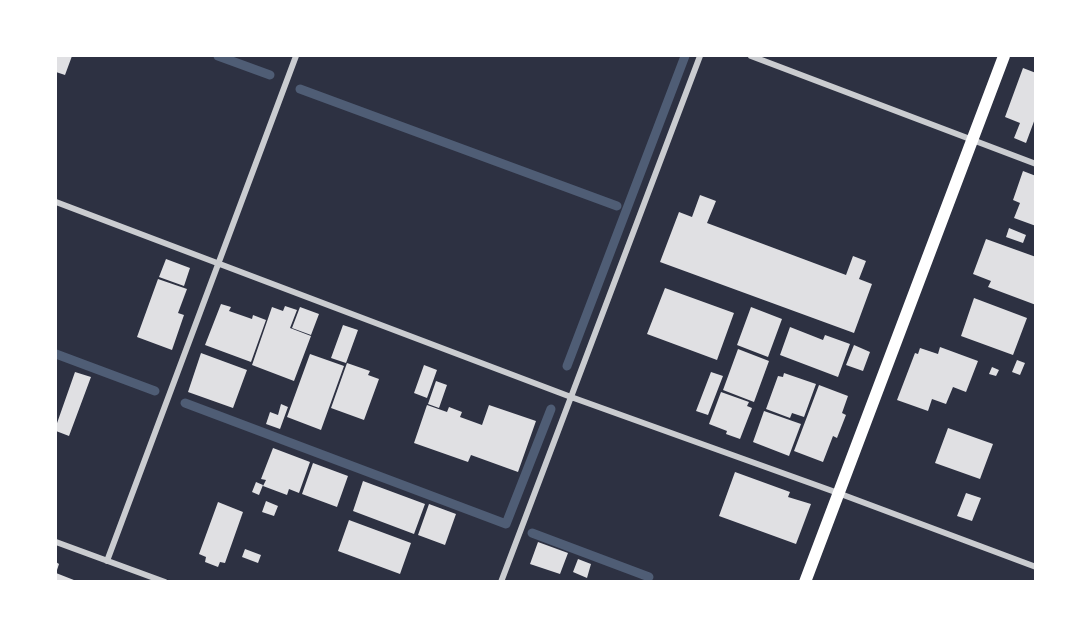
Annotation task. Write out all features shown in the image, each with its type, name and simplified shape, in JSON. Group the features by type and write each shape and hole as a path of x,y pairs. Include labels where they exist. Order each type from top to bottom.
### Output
{"main road":[{"path":"805,582 1004,56"}],"street":[{"path":"107,561 296,56"},
{"path":"501,582 700,56"},
{"path":"751,56 1035,164"},
{"path":"56,202 571,397 1035,567"},
{"path":"56,543 165,582"}],"building":[{"path":"56,56 72,56 65,75 56,72"},
{"path":"1023,68 1036,73 1036,116 1026,143 1014,138 1020,123 1005,117"},
{"path":"1023,171 1036,176 1036,226 1014,218 1020,203 1013,200"},
{"path":"700,195 716,201 707,223 846,275 853,256 866,261 859,279 872,284 854,333 660,262 679,212 692,217"},
{"path":"1009,228 1026,235 1023,243 1006,237"},
{"path":"986,239 1036,257 1036,305 988,287 991,281 973,274"},
{"path":"166,259 190,268 184,286 159,277"},
{"path":"158,279 187,289 178,313 184,315 172,350 137,337"},
{"path":"665,288 734,313 717,360 647,334"},
{"path":"974,298 1027,318 1013,355 961,336"},
{"path":"221,304 231,307 229,311 252,319 253,315 266,320 251,362 205,345"},
{"path":"285,306 297,310 290,328 311,336 294,381 252,365 272,307 283,311"},
{"path":"300,307 319,314 311,335 292,328"},
{"path":"751,307 782,319 768,357 737,345"},
{"path":"343,325 358,330 346,363 331,358"},
{"path":"790,327 823,340 825,335 850,344 838,377 780,355"},
{"path":"854,345 870,352 863,371 846,365"},
{"path":"940,347 978,361 966,392 953,387 946,404 932,399 928,411 897,400 915,353 918,354 920,348 938,354"},
{"path":"738,349 769,361 754,402 723,390"},
{"path":"201,353 247,370 233,408 188,392"},
{"path":"310,354 344,366 321,430 287,417"},
{"path":"1017,360 1025,363 1020,375 1012,372"},
{"path":"347,363 370,371 368,375 379,379 364,420 331,408"},
{"path":"424,365 437,370 427,398 414,393"},
{"path":"992,367 999,370 996,376 989,374"},
{"path":"75,372 91,377 69,436 56,431 56,426"},
{"path":"711,372 723,376 708,415 696,411"},
{"path":"784,373 816,384 804,417 792,413 790,418 766,409 778,376 783,377"},
{"path":"436,381 447,385 439,408 428,404"},
{"path":"819,385 848,396 842,413 846,415 837,438 833,436 823,462 794,451"},
{"path":"721,392 749,402 747,406 752,408 740,439 709,424"},
{"path":"281,404 288,407 280,429 266,424 270,412 278,415"},
{"path":"427,405 447,412 449,407 462,412 460,417 482,425 489,405 536,421 518,472 471,455 468,462 414,443"},
{"path":"764,411 801,424 789,456 753,442"},
{"path":"948,428 993,444 980,479 935,463"},
{"path":"273,448 310,462 299,493 289,489 287,495 263,486 266,480 261,479"},
{"path":"313,463 348,476 337,507 302,494"},
{"path":"735,472 790,492 788,497 811,504 796,544 719,516"},
{"path":"363,481 425,504 414,534 353,511"},
{"path":"256,482 263,485 259,495 252,492"},
{"path":"966,493 981,498 972,521 957,516"},
{"path":"266,501 278,506 274,516 262,512"},
{"path":"218,502 243,512 225,563 220,562 218,567 205,562 206,557 199,554"},
{"path":"429,504 456,514 445,545 418,535"},
{"path":"349,520 411,543 400,574 338,551"},
{"path":"538,542 568,553 560,574 530,564"},
{"path":"245,549 261,555 258,563 242,557"},
{"path":"578,559 591,564 587,578 573,572"},
{"path":"56,573 79,582 56,582"}],"waterway":[{"path":"218,56 270,75"},
{"path":"567,366 685,56"},
{"path":"300,89 617,206"},
{"path":"56,354 155,391"},
{"path":"185,403 506,524 551,409"},
{"path":"532,533 649,577"}]}
